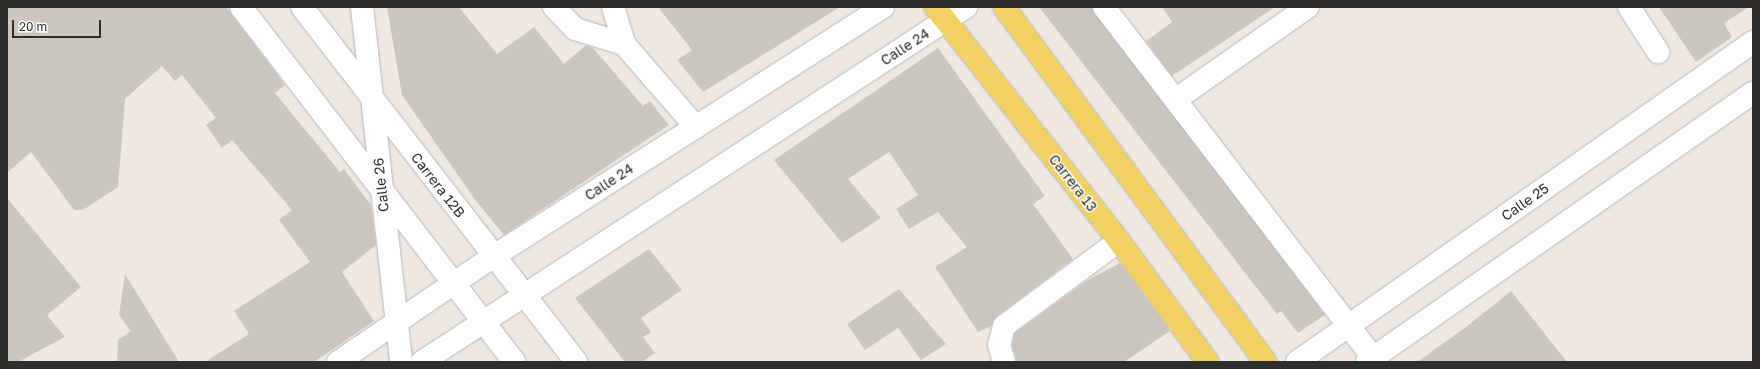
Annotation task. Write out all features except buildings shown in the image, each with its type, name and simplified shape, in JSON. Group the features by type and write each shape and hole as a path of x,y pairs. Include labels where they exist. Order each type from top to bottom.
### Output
{"main road":[{"path":"1004,7 1266,362"},
{"name":"Carrera 13","path":"940,14 1119,240 1208,362"}],"street":[{"path":"241,7 381,185 514,362"},
{"name":"Carrera 12B","path":"302,7 372,102 576,362"},
{"name":"Calle 26","path":"362,7 401,362"},
{"path":"554,7 575,29 624,44"},
{"path":"613,7 624,44 696,127"},
{"name":"Calle 24","path":"338,362 455,284 494,256 883,7"},
{"name":"Calle 24","path":"422,362 940,14 966,7"},
{"path":"1104,7 1348,326 1370,360 1753,93"},
{"path":"1175,100 1308,7"},
{"path":"1628,7 1658,52"},
{"name":"Calle 25","path":"1297,362 1753,42"},
{"path":"1004,362 999,345 1004,326 1119,240"}]}
